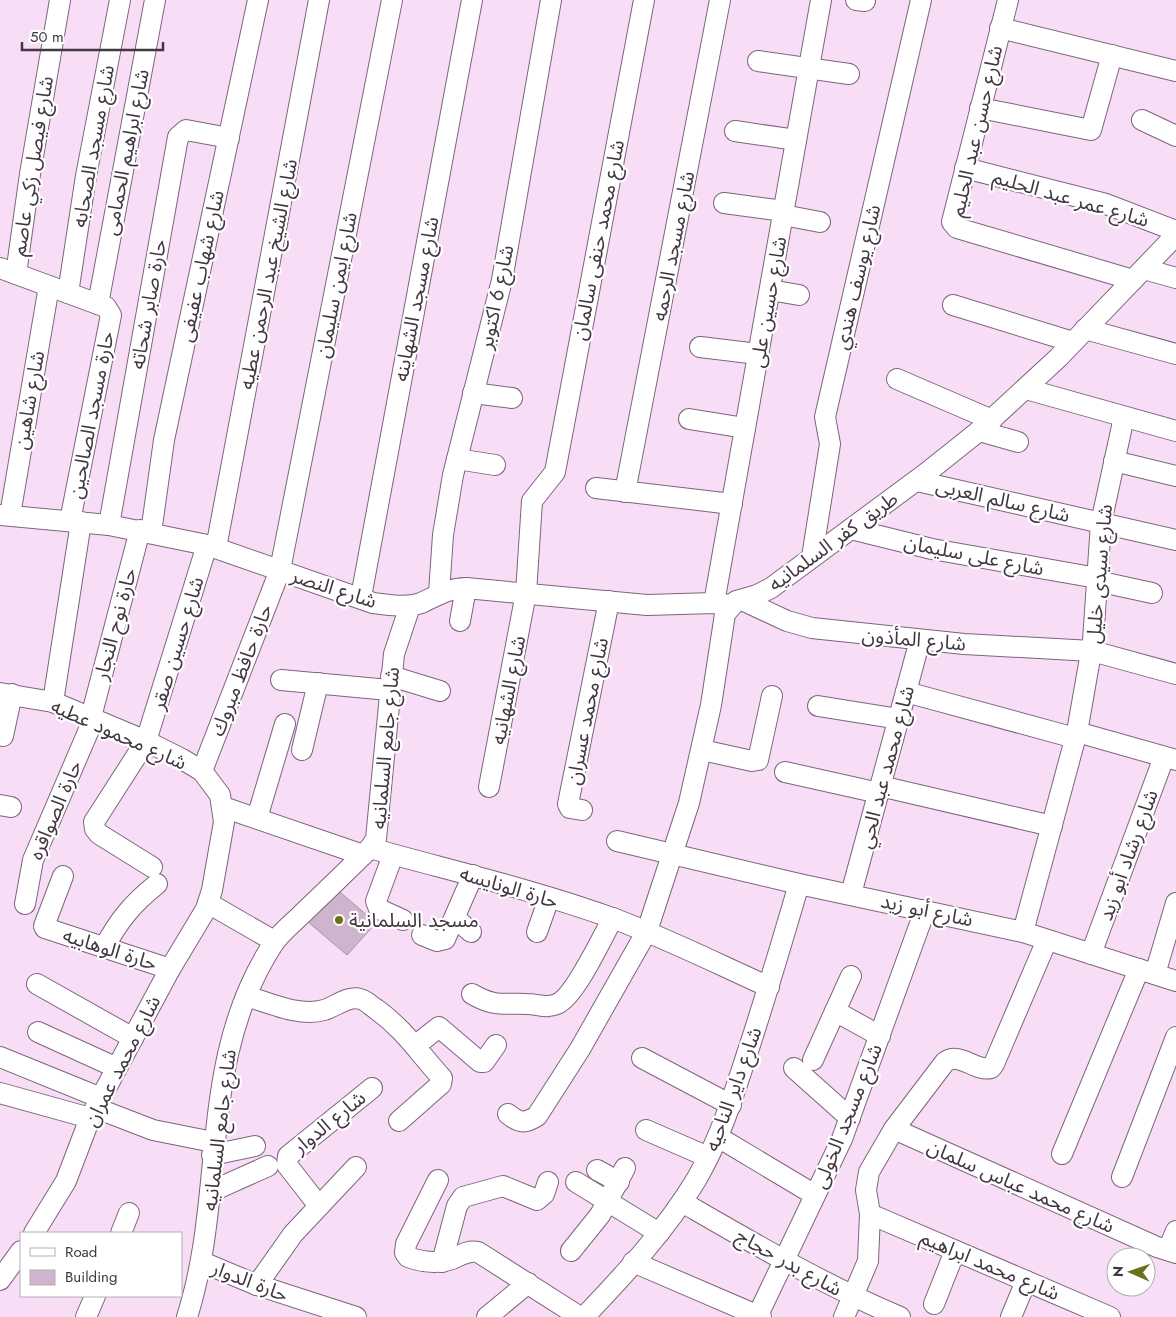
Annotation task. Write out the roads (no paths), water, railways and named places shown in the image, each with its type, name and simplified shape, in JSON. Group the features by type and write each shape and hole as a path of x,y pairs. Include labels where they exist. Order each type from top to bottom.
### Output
{"street":[{"name":"شارع فيصل زكي عاصم","path":"8,271 30,174 60,0"},
{"name":"شارع مسجد الصحابه","path":"68,293 86,176 120,0"},
{"name":"شارع ابراهيم الحمامى","path":"104,307 155,0"},
{"name":"شارع شهاب عفيفى","path":"146,532 258,0"},
{"name":"شارع الشيخ عبد الرحمن عطيه","path":"211,547 319,0"},
{"name":"شارع ايمن سليمان","path":"280,570 392,0"},
{"name":"شارع مسجد الشهاينه","path":"360,597 472,0"},
{"name":"شارع 6 اكتوبر","path":"439,593 443,535 457,459 502,280 551,0"},
{"name":"شارع محمد حنفى سالمان","path":"550,480 555,472 644,0"},
{"name":"شارع مسجد الرحمه","path":"625,492 720,0"},
{"name":"شارع حسين على","path":"729,603 732,504 821,0"},
{"name":"شارع يوسف هندي","path":"812,556 830,444 825,417 921,0"},
{"name":"شارع حسن عبد الحليم","path":"1008,0 952,219 957,228 1138,274 1176,278"},
{"path":"1000,28 1176,71"},
{"path":"980,108 1090,130 1112,55"},
{"path":"758,61 849,74"},
{"path":"1142,120 1176,136"},
{"name":"حارة صابر شحاته","path":"109,525 178,137 186,130 229,138"},
{"path":"735,131 796,140"},
{"name":"شارع عمر عبد الحليم","path":"965,168 1106,204 1176,231"},
{"path":"724,203 783,213 820,222"},
{"name":"طريق كفر السلمانيه","path":"729,603 771,588 917,480 986,426 1079,336 1176,235"},
{"path":"8,271 104,307"},
{"name":"شارع شاهين","path":"5,515 49,286"},
{"path":"770,290 799,295"},
{"path":"952,304 1079,336 1176,354"},
{"name":"حارة مسجد الصالحين","path":"53,702 76,521 111,315 104,307"},
{"path":"700,347 758,354"},
{"path":"897,379 1018,442"},
{"path":"1026,389 1176,431"},
{"path":"473,393 512,398"},
{"name":"شارع سيدى خليل","path":"1023,932 1076,735 1092,651 1101,523 1124,417"},
{"path":"689,418 745,428"},
{"path":"457,459 495,465"},
{"path":"1114,460 1176,476"},
{"name":"شارع الشهانيه","path":"489,787 526,593 532,500 536,493 550,480"},
{"name":"شارع سالم العربى","path":"917,480 1176,540"},
{"path":"596,488 732,504"},
{"name":"شارع النصر","path":"5,515 109,525 211,547 388,605 410,606 439,593 466,588 670,606 729,603"},
{"name":"شارع على سليمان","path":"851,528 932,549 1097,579 1152,593"},
{"name":"حارة نوح النجار","path":"92,718 146,532"},
{"name":"شارع حسين صقر","path":"104,948 117,923 154,875 99,834 94,829 94,822 146,741 211,547"},
{"name":"حارة حافظ مبروك","path":"202,771 280,570"},
{"path":"460,622 466,588"},
{"name":"شارع محمد عسران","path":"582,810 570,808 568,804 609,601"},
{"path":"508,1114 517,1121 528,1122 537,1116 580,1049 647,931 674,854 702,750 725,614 729,603"},
{"name":"شارع المأذون","path":"729,603 812,628 920,640 1092,651 1176,674"},
{"name":"شارع جامع السلمانيه","path":"187,1317 202,1262 220,1091 230,1038 246,996 274,941 366,852 376,839 379,827 390,683 398,638 410,606"},
{"name":"شارع محمد عبد الحي","path":"851,894 920,640"},
{"path":"281,680 318,683 390,683 440,691"},
{"path":"302,750 318,683"},
{"path":"906,692 1170,759"},
{"path":"3,736 6,693"},
{"name":"شارع محمود عطيه","path":"6,693 53,702 146,741 202,771 220,795 224,822 210,896"},
{"path":"702,750 752,761 758,760 772,696"},
{"path":"818,706 899,719"},
{"name":"حارة الصواقره","path":"25,904 33,860 92,718"},
{"path":"256,818 284,724"},
{"name":"شارع رشاد أبو زيد","path":"1092,954 1170,759"},
{"path":"785,772 1052,826"},
{"name":"حارة الونايسه","path":"223,807 366,852 393,854 473,875 613,918 647,931 769,987"},
{"name":"شارع أبو زيد","path":"617,841 798,884 1023,932 1176,981"},
{"path":"393,854 376,902 379,909 403,920"},
{"path":"422,936 437,941 444,940 473,875"},
{"name":"حارة الوهابيه","path":"62,876 44,926 45,928 170,968"},
{"name":"شارع داير الناحيه","path":"584,1317 659,1233 682,1202 718,1137 731,1105 769,987 798,884"},
{"path":"210,896 274,941"},
{"name":"شارع محمد عمران","path":"35,1232 66,1181 96,1108 210,896"},
{"path":"537,932 548,898"},
{"path":"1062,1154 1147,972 1176,904"},
{"name":"شارع مسجد الخولى","path":"759,1317 850,1118 925,910"},
{"path":"455,918 471,932"},
{"path":"472,994 484,1002 498,1005 526,1004 542,1007 556,1005 572,992 613,918"},
{"path":"844,1317 866,1269 870,1214 867,1180 894,1130 949,1059 957,1058 983,1069 991,1068 1047,940"},
{"path":"813,1060 851,976"},
{"path":"37,984 133,1038"},
{"path":"246,996 300,1011 312,1012 324,1010 351,999 360,998 391,1021 416,1045 442,1078 442,1081 398,1121"},
{"path":"835,1011 880,1036"},
{"path":"416,1045 439,1026 480,1062 484,1062 496,1045"},
{"path":"38,1032 117,1068"},
{"path":"1122,1177 1176,1038"},
{"path":"0,1057 96,1108 153,1130 213,1148 255,1146"},
{"path":"642,1058 731,1105"},
{"path":"794,1068 850,1118"},
{"name":"شارع الدوار","path":"319,1206 287,1164 288,1156 372,1088"},
{"path":"3,1100 96,1108"},
{"path":"646,1130 708,1157"},
{"name":"شارع محمد عباس سلمان","path":"894,1130 1172,1252"},
{"path":"718,1137 815,1195"},
{"path":"210,1192 268,1166"},
{"path":"257,1285 288,1240 356,1168"},
{"path":"571,1250 591,1227 622,1175 597,1170"},
{"path":"438,1180 406,1244 405,1253 413,1259 442,1262 467,1252 478,1252 580,1317"},
{"path":"442,1262 459,1201 463,1197 503,1186 537,1200 544,1194 548,1182"},
{"path":"576,1182 659,1233"},
{"name":"شارع بدر حجاج","path":"682,1202 784,1261 853,1297 900,1317"},
{"path":"121,1232 129,1213"},
{"name":"شارع محمد ابراهيم","path":"870,1214 1026,1280 1089,1313 1110,1317"},
{"path":"1172,1252 1176,1231"},
{"path":"934,1304 956,1251"},
{"name":"حارة الدوار","path":"202,1262 257,1285 356,1317"},
{"path":"633,1262 759,1317"},
{"path":"1011,1317 1026,1280"},
{"path":"487,1317 528,1283"},
{"path":"86,1317 95,1297"}],"place":[{"name":"مسجد السلمانية","path":"339,920"}]}
